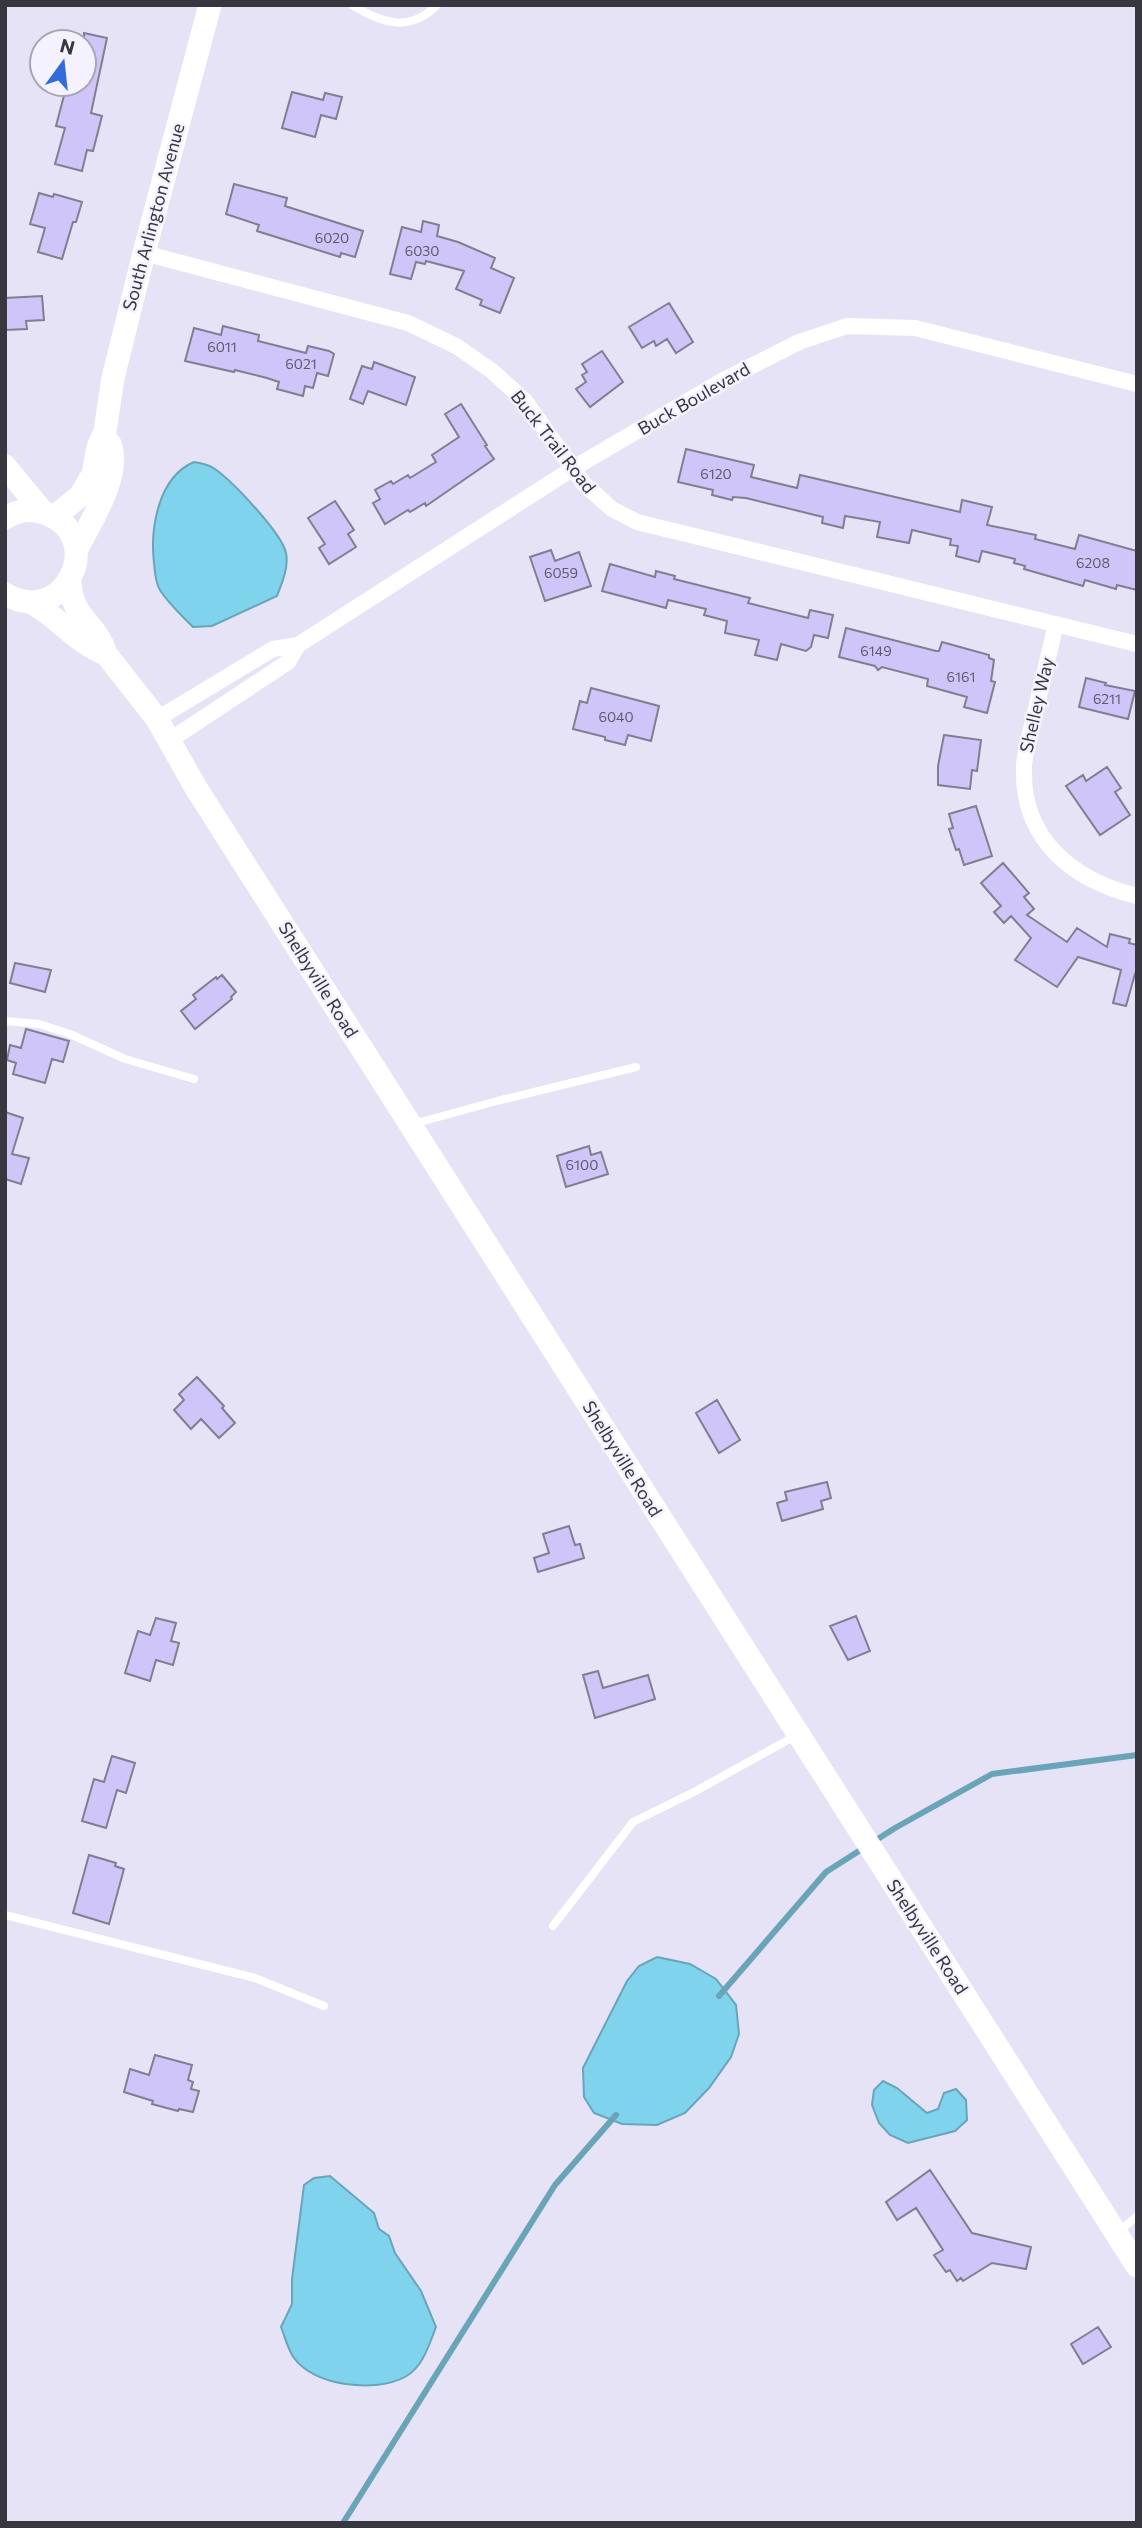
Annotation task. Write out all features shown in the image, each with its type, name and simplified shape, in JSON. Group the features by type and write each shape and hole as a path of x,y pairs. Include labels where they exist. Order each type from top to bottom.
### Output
{"main road":[{"name":"South Arlington Avenue","path":"48,514 77,499 88,486 95,468 98,447 105,431 113,378 144,253 211,5"},
{"name":"South Arlington Avenue","path":"70,579 76,562 76,551 101,503 109,480 112,449 105,431"},
{"path":"5,466 48,514 71,534 76,551"},
{"path":"5,518 25,511 48,514"},
{"path":"15,601 53,596 70,579"},
{"path":"70,579 72,598 78,612 102,640 106,654"},
{"path":"15,601 47,610 88,648 106,654"},
{"name":"Shelbyville Road","path":"106,654 157,719 196,788 1137,2266"}],"street":[{"name":"Buck Trail Road","path":"144,253 408,323 432,333 485,366 512,388 536,414 572,469 597,497 612,509 637,522 1137,644"},
{"name":"Buck Boulevard","path":"157,719 273,649 298,645 572,469 722,381 799,342 847,326 915,328 1137,384"},
{"name":"Shelley Way","path":"1056,624 1025,752 1024,782 1029,809 1040,832 1064,863 1097,885 1137,896"},
{"name":"Buck Boulevard","path":"170,740 288,662 298,645"}],"lane":[{"path":"352,5 372,18 406,24 428,15 437,5"},
{"path":"5,1021 39,1024 71,1034 125,1059 194,1079"},
{"path":"411,1125 636,1067"},
{"path":"553,1926 633,1822 797,1735"},
{"path":"5,1915 255,1978 324,2006"},
{"path":"1116,2234 1137,2216"}],"water":[{"path":"194,462 215,469 244,496 276,533 286,553 287,564 277,596 212,626 193,627 158,587 153,550 155,520 164,492 182,469"},
{"path":"657,1957 690,1964 716,1979 736,2005 739,2034 731,2057 709,2088 685,2113 657,2125 622,2124 594,2113 584,2097 583,2068 627,1981 639,1966"},
{"path":"883,2081 897,2088 927,2113 938,2109 944,2093 956,2089 966,2100 967,2120 955,2131 908,2143 890,2135 879,2123 872,2105 874,2090"},
{"path":"330,2176 374,2213 379,2229 389,2236 395,2253 421,2291 436,2327 425,2355 416,2367 405,2377 392,2382 378,2385 346,2384 316,2375 303,2368 294,2358 281,2327 292,2304 292,2279 304,2185 314,2178"}],"building":[{"path":"98,36 107,38 98,80"},
{"path":"292,92 323,100 325,93 342,97 336,119 321,115 315,137 282,128"},
{"path":"63,98 94,98 91,113 102,116 93,151 87,150 82,171 55,164 65,128 56,126"},
{"path":"234,184 287,198 285,206 363,231 355,257 341,253 340,257 257,231 259,225 226,214"},
{"path":"39,193 82,202 62,259 38,252 45,228 30,224"},
{"path":"423,221 439,225 437,236 495,258 491,268 514,278 500,313 480,305 482,300 456,289 464,271 426,261 425,264 416,262 411,279 390,274 402,227 421,232"},
{"path":"42,296 44,320 26,321 27,329 5,330 5,298"},
{"path":"669,303 693,342 676,353 667,339 656,346 654,341 642,348 629,327"},
{"path":"223,326 259,335 258,341 306,353 308,346 329,351 334,354 328,376 317,373 313,388 305,386 303,396 277,389 279,382 267,378 185,361 194,328 221,335"},
{"path":"602,351 623,382 590,407 576,389 586,382 582,375 587,372 582,364"},
{"path":"374,362 415,377 406,405 368,391 363,404 350,399 362,366 372,369"},
{"path":"461,404 494,459 426,506 425,503 410,512 408,510 385,524 373,503 380,499 375,490 408,475 410,478 436,462 432,455 459,437 445,414"},
{"path":"686,449 754,465 751,477 797,488 800,475 960,512 962,500 992,507 987,525 1036,535 1035,539 1075,549 1079,535 1137,551 1137,590 1117,585 1116,589 1085,580 1083,586 1024,569 1025,566 1014,563 1015,559 982,551 979,562 956,556 958,546 950,545 951,539 912,530 909,543 877,537 880,522 845,516 843,528 822,523 823,517 746,498 733,497 732,500 712,495 713,490 678,482"},
{"path":"335,501 354,530 348,534 356,547 329,564 319,548 325,544 308,518"},
{"path":"551,550 555,561 579,552 591,586 545,601 530,557"},
{"path":"610,564 655,577 656,571 675,576 674,579 750,598 748,603 808,618 810,610 833,615 828,638 814,635 811,647 806,651 781,644 777,660 755,655 759,640 725,633 727,621 704,615 706,609 668,600 666,608 602,591"},
{"path":"846,628 936,651 939,651 942,642 989,655 989,658 994,660 991,681 995,682 987,713 964,707 967,697 927,686 928,679 882,667 878,670 875,666 839,657"},
{"path":"1086,678 1135,691 1128,719 1079,707"},
{"path":"591,688 659,706 651,741 628,735 625,745 573,729 580,701 587,703"},
{"path":"944,735 981,740 977,771 972,770 970,789 938,785 938,766"},
{"path":"1107,767 1121,788 1115,792 1130,815 1100,835 1066,786 1083,775 1086,781"},
{"path":"976,806 992,856 964,865 949,829 953,828 949,814"},
{"path":"1003,863 1029,893 1024,897 1034,909 1027,915 1067,942 1077,928 1107,947 1110,934 1130,939 1129,943 1137,945 1137,975 1135,974 1126,1006 1113,1003 1121,970 1078,957 1057,987 1015,960 1031,938 1011,916 1004,923 994,912 1001,906 981,883"},
{"path":"15,963 51,970 45,992 10,983"},
{"path":"222,975 236,992 232,999 195,1029 181,1011 196,999 193,995"},
{"path":"26,1029 69,1041 63,1062 52,1059 45,1083 13,1074 16,1063 7,1060 10,1045 21,1048"},
{"path":"5,1112 23,1118 12,1154 29,1158 21,1184 5,1179"},
{"path":"589,1146 591,1155 601,1152 608,1174 566,1187 557,1156"},
{"path":"197,1377 224,1406 222,1408 235,1423 219,1438 201,1419 191,1429 174,1410 184,1400 179,1394"},
{"path":"717,1400 740,1440 719,1453 696,1413"},
{"path":"827,1482 831,1498 821,1501 823,1509 782,1521 777,1503 787,1500 785,1492"},
{"path":"569,1526 575,1545 580,1544 584,1558 538,1572 534,1558 549,1553 543,1534"},
{"path":"856,1616 870,1651 848,1660 830,1626"},
{"path":"156,1618 176,1623 171,1641 179,1643 173,1665 156,1660 150,1681 125,1673 138,1631 150,1635"},
{"path":"598,1671 603,1688 648,1675 655,1699 595,1718 583,1675"},
{"path":"112,1756 135,1763 126,1793 117,1790 106,1828 82,1821 94,1779 104,1782"},
{"path":"89,1855 116,1863 115,1866 124,1869 109,1924 73,1913"},
{"path":"155,2055 192,2065 188,2080 193,2082 191,2089 199,2091 193,2112 152,2104 153,2101 124,2092 130,2069 149,2075"},
{"path":"930,2170 972,2233 1031,2247 1026,2269 992,2263 963,2281 961,2278 957,2281 950,2270 946,2272 934,2255 943,2250 916,2208 897,2220 886,2202"},
{"path":"1098,2327 1111,2347 1083,2364 1071,2344"}],"waterway":[{"path":"719,1996 826,1872 895,1828 992,1774 1137,1755"},
{"path":"343,2523 555,2185 616,2115"}]}
